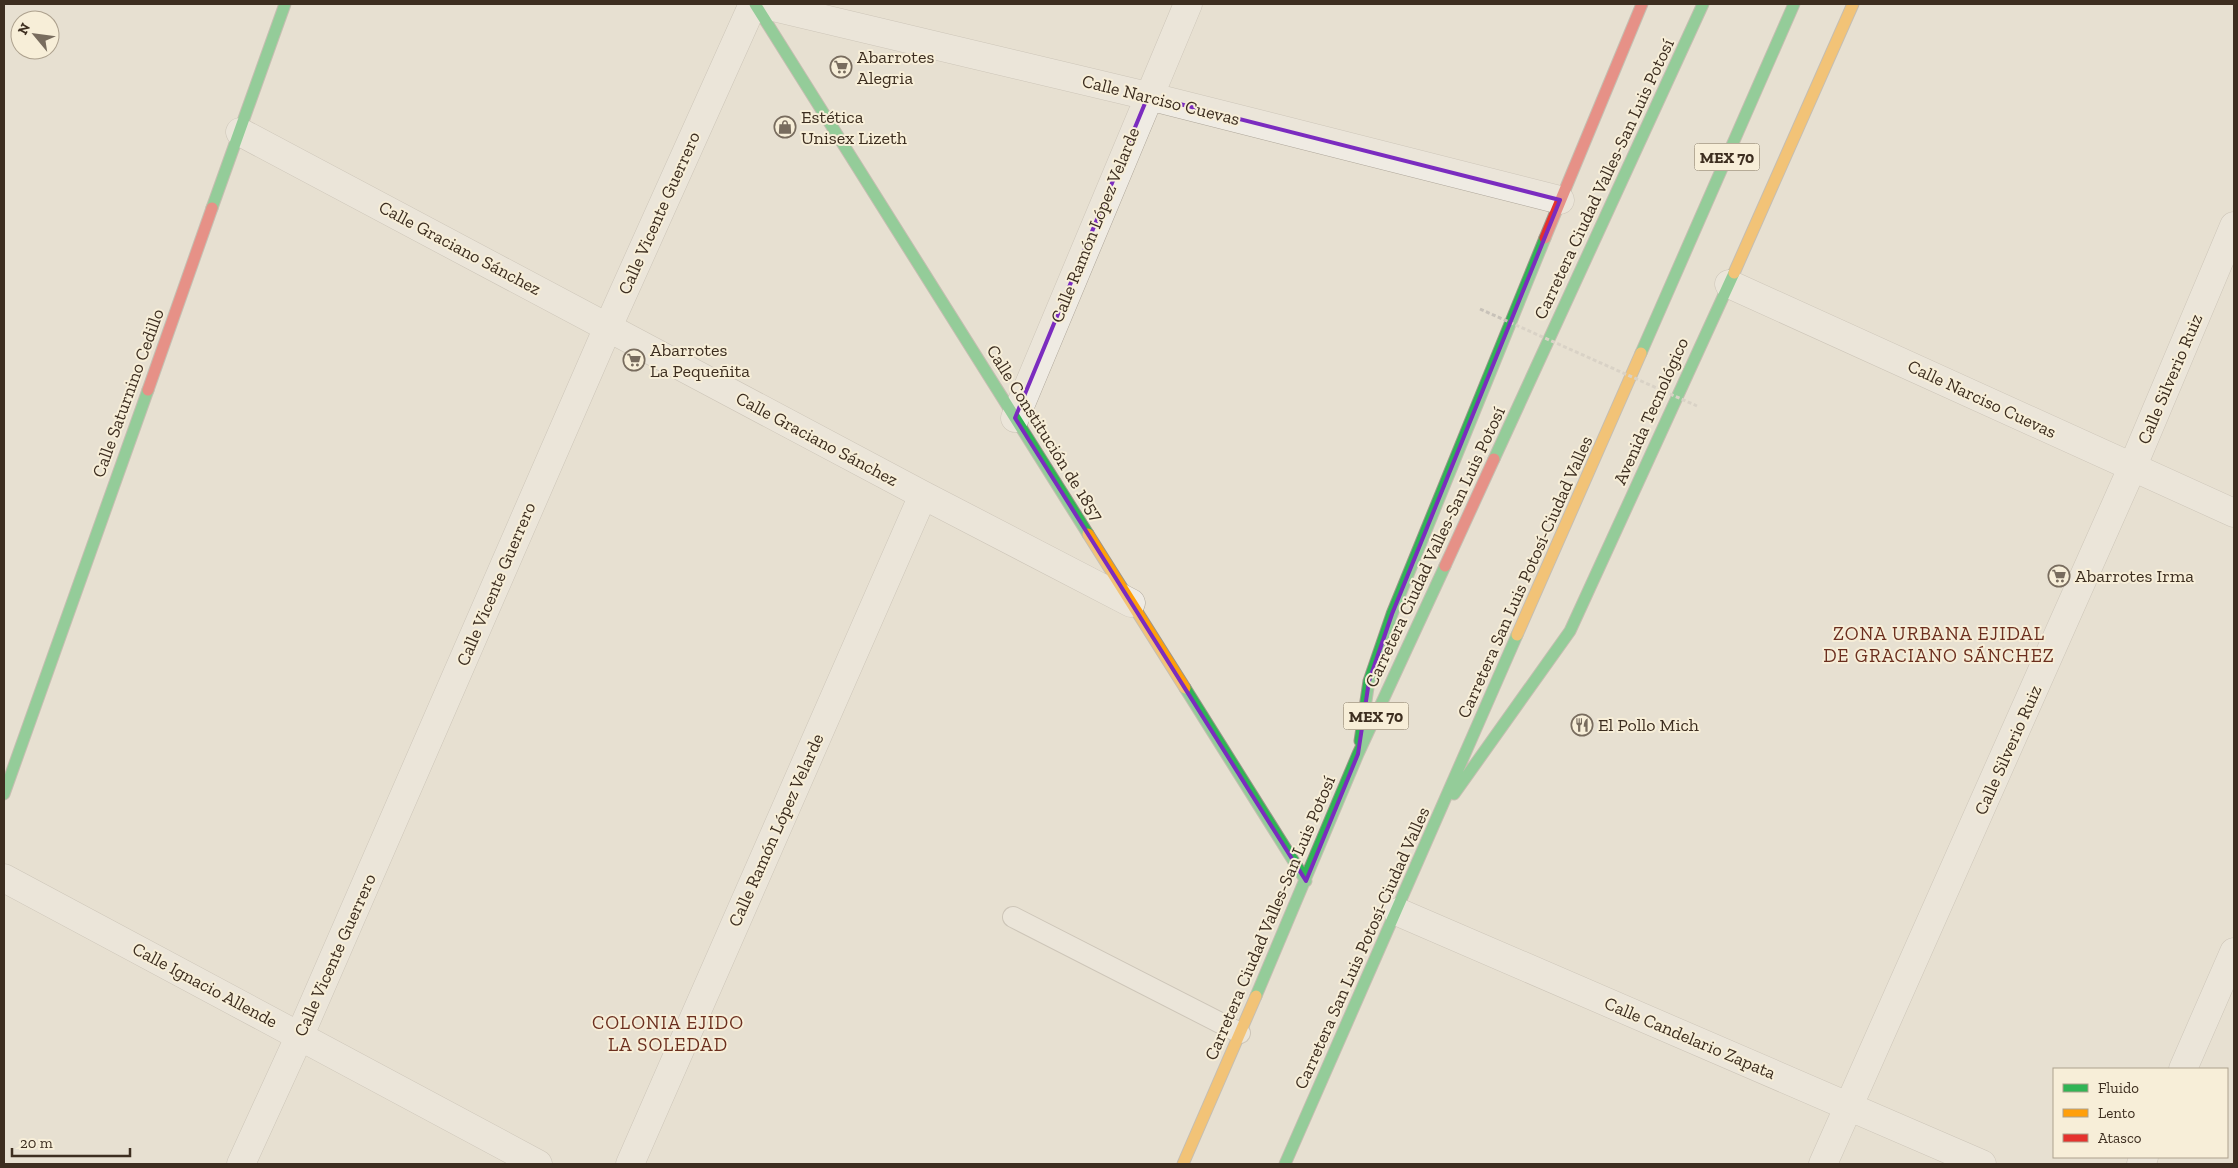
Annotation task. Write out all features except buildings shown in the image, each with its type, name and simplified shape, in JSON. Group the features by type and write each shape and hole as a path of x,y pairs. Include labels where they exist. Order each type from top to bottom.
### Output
{"street":[{"name":"Calle Saturnino Cedillo","path":"4,794 285,4"},
{"name":"Calle Vicente Guerrero","path":"241,1164 300,1036 608,327 754,4"},
{"name":"Calle Constitución de 1857","path":"754,4 1306,881"},
{"name":"Calle Narciso Cuevas","path":"761,4 1148,96 1560,200"},
{"name":"Calle Ramón López Velarde","path":"1015,418 1188,4"},
{"path":"1358,754 1369,681 1392,614 1560,200 1642,4"},
{"name":"Carretera Ciudad Valles-San Luis Potosí","path":"1183,1164 1306,881 1358,754 1704,4"},
{"name":"Carretera San Luis Potosí-Ciudad Valles","path":"1285,1164 1398,912 1794,4"},
{"name":"Avenida Tecnológico","path":"1442,811 1570,631 1729,284 1853,4"},
{"name":"Calle Graciano Sánchez","path":"240,132 923,495 1131,603"},
{"name":"Calle Silverio Ruiz","path":"1823,1164 2132,468 2234,226"},
{"name":"Calle Narciso Cuevas","path":"1729,284 2234,514"},
{"name":"Calle Ramón López Velarde","path":"630,1164 923,495"},
{"name":"Calle Ignacio Allende","path":"4,878 538,1164"},
{"name":"Calle Candelario Zapata","path":"1398,912 1982,1164"},
{"path":"2183,1068 2234,952"}],"lane":[{"path":"1013,917 1240,1032"}],"path":[{"path":"1480,309 1697,406"}],"highlighted area":[{"path":"1148,96 1560,200 1392,614 1369,681 1358,754 1306,881 1015,418"}],"traffic: fast":[{"path":"212,208 285,4"},
{"path":"755,4 1088,534"},
{"path":"1494,459 1703,4"},
{"path":"1641,353 1794,4"},
{"path":"1360,741 1369,681 1392,614 1545,238"},
{"path":"1454,794 1570,631 1734,273"},
{"path":"4,794 148,390"},
{"path":"1256,996 1358,754 1445,566"},
{"path":"1285,1164 1517,635"},
{"path":"1185,688 1306,881"}],"traffic: slow":[{"path":"1734,273 1853,4"},
{"path":"1517,635 1641,353"},
{"path":"1088,534 1185,688"},
{"path":"1183,1164 1256,996"}],"traffic: jam":[{"path":"1545,238 1642,4"},
{"path":"148,390 212,208"},
{"path":"1445,566 1494,459"}],"place":[{"name":"Abarrotes Alegria","path":"841,67"},
{"name":"Estética Unisex Lizeth","path":"785,127"},
{"name":"Abarrotes La Pequeñita","path":"634,360"},
{"name":"Abarrotes Irma","path":"2059,576"},
{"name":"El Pollo Mich","path":"1582,725"}],"district":[{"name":"ZONA URBANA EJIDAL DE GRACIANO SÁNCHEZ","path":"1939,644"},
{"name":"COLONIA EJIDO LA SOLEDAD","path":"668,1033"}]}
